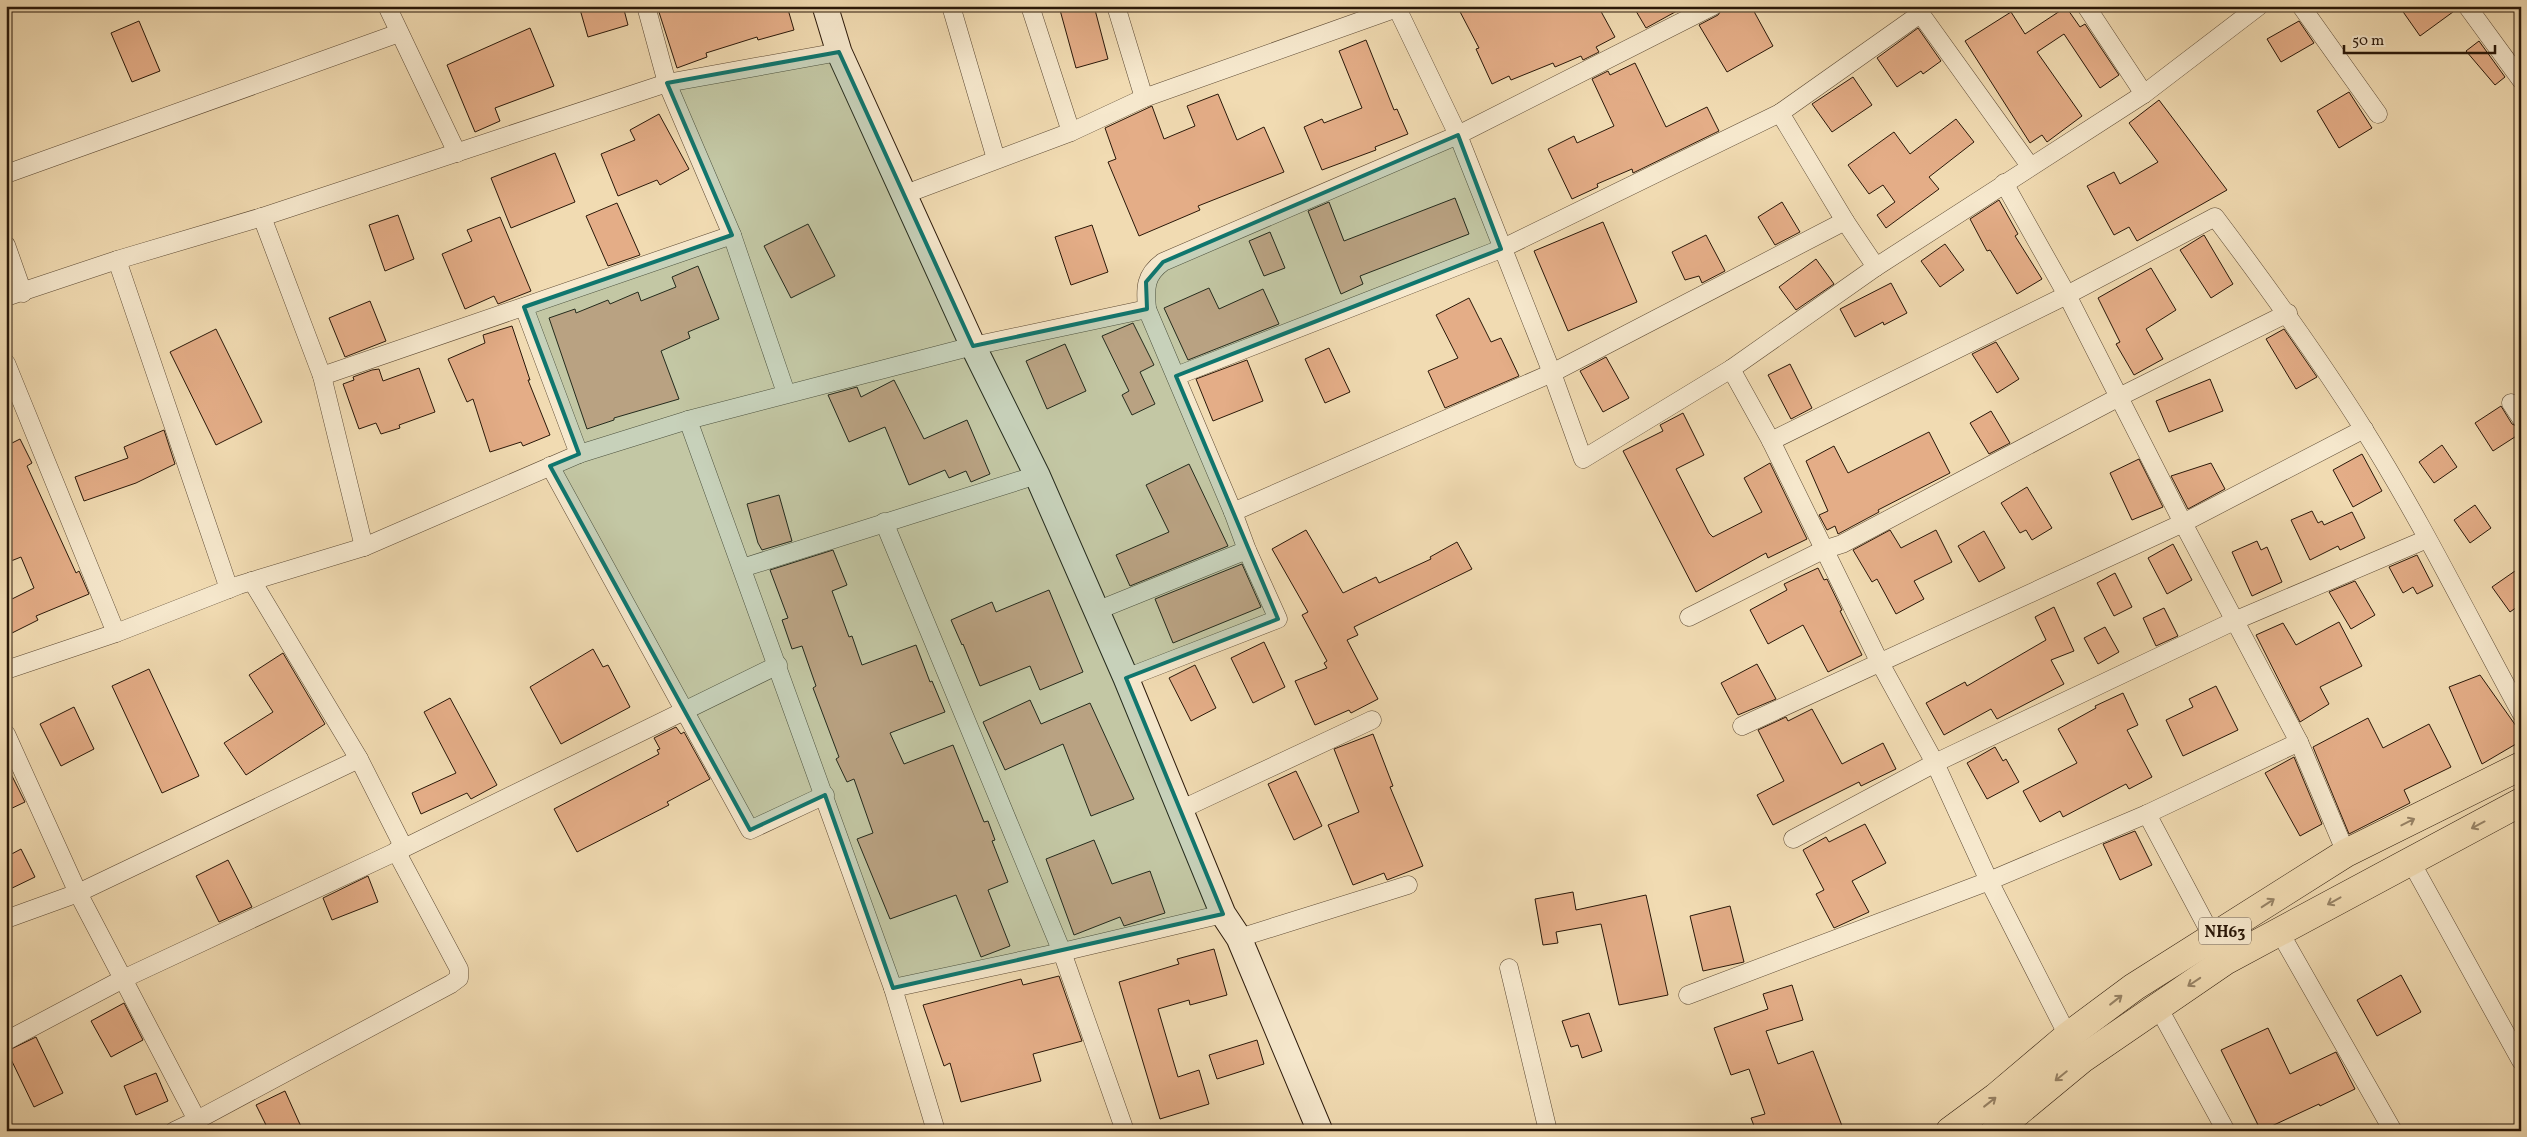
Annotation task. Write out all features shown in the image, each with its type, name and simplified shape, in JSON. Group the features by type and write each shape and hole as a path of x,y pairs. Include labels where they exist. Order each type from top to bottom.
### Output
{"highway":[{"name":"NH63","path":"1950,1131 1996,1097 2068,1036 2134,987 2346,853 2521,766"},
{"name":"NH63","path":"1995,1131 2082,1059 2225,961 2521,802"}],"street":[{"path":"387,6 457,153"},
{"path":"646,6 667,83 732,235 786,392"},
{"path":"825,6 839,52 972,346 1037,475 1126,678 1223,914 1238,938 1320,1131"},
{"path":"951,6 996,158"},
{"path":"1030,6 1071,132"},
{"path":"1116,6 1144,98"},
{"path":"1126,678 1278,619 1247,550 1233,512 1147,309 1146,282 1156,267 1163,262 1458,135 1713,6"},
{"path":"2086,6 2144,94"},
{"path":"904,194 996,158 1071,132 1144,98 1398,7 1458,135 1552,373 1583,459 1731,369 1876,267 2144,94 2259,6"},
{"path":"2301,6 2378,114"},
{"path":"2467,6 2521,80"},
{"path":"1176,376 1502,249 1780,113 1917,10 2030,166"},
{"path":"6,174 399,33"},
{"path":"6,245 14,295 117,260 262,217 667,83 839,52"},
{"path":"1780,113 1845,221 1876,267"},
{"path":"2004,183 2067,295 2183,524 2299,742 2346,853"},
{"path":"262,217 322,376 364,547"},
{"path":"1771,441 2067,295 2215,217 2288,314 2364,429 2427,539 2521,713"},
{"path":"1233,512 1552,373 1845,221"},
{"path":"322,376 732,235"},
{"path":"117,260 229,589"},
{"path":"524,307 579,454"},
{"path":"6,670 116,633 252,581 364,547 579,454 786,392 972,346 1147,309"},
{"path":"1689,617 1823,550 1842,544 2119,397 2288,314"},
{"path":"6,363 116,633"},
{"path":"1731,369 1771,441 1880,663 1935,763 1989,881 2068,1036"},
{"path":"2511,403 2521,418"},
{"path":"688,420 825,795 893,988 936,1131"},
{"path":"1742,726 2183,524 2364,429"},
{"path":"550,466 750,830 825,795"},
{"path":"742,568 1037,475"},
{"path":"884,522 1062,952 1126,1131"},
{"path":"1793,838 1935,763 2234,621 2427,539"},
{"path":"1096,612 1247,550"},
{"path":"174,1131 451,984 458,978 459,969 400,850 359,759 252,581"},
{"path":"6,1041 123,979 400,850 778,665"},
{"path":"1180,810 1372,720"},
{"path":"6,734 78,893 197,1120"},
{"path":"1688,995 1989,881 2147,814 2299,742"},
{"path":"6,918 78,893 359,759"},
{"path":"2147,814 2213,938"},
{"path":"2410,860 2516,1042 2521,1061"},
{"path":"1238,938 1408,885"},
{"path":"893,988 1062,952 1223,914"},
{"path":"2279,931 2393,1131"},
{"path":"1509,968 1548,1131"},
{"path":"2158,1006 2226,1131"}],"highlighted area":[{"path":"839,52 973,346 1147,309 1146,282 1163,262 1458,135 1501,249 1176,376 1278,619 1126,678 1223,914 893,988 825,795 750,830 550,466 579,454 524,307 732,235 667,83"}],"building":[{"path":"579,6 623,6 628,25 588,37"},
{"path":"657,6 787,6 794,30 758,40 757,37 706,53 707,57 677,68"},
{"path":"1075,6 1094,6 1108,59 1076,68 1060,10"},
{"path":"1457,6 1598,6 1615,37 1596,47 1599,52 1583,60 1581,56 1555,67 1553,63 1511,80 1509,76 1492,84 1476,49 1479,48"},
{"path":"1633,6 1686,6 1646,28"},
{"path":"1724,6 1751,6 1773,46 1727,72 1699,25 1718,15"},
{"path":"2399,6 2457,6 2457,9 2420,36"},
{"path":"2066,7 2080,27 2085,24 2119,75 2100,88 2064,34 2037,52 2082,116 2047,142 2042,135 2030,143 1965,41 2011,12 2025,34"},
{"path":"139,21 160,71 132,82 111,33"},
{"path":"2299,21 2314,43 2281,62 2267,39"},
{"path":"530,28 554,86 495,108 500,121 475,132 447,65"},
{"path":"1918,28 1941,61 1923,74 1921,71 1897,87 1877,58"},
{"path":"1366,40 1394,110 1397,109 1408,134 1375,147 1376,150 1322,170 1304,127 1322,119 1324,123 1362,108 1339,51"},
{"path":"2479,41 2505,77 2495,85 2466,51"},
{"path":"1635,63 1666,127 1707,107 1719,131 1633,173 1632,169 1597,184 1598,187 1572,199 1548,149 1574,136 1577,143 1614,126 1592,79 1608,71 1610,75"},
{"path":"1853,77 1872,105 1832,132 1812,104"},
{"path":"2349,92 2372,128 2339,148 2317,111"},
{"path":"1218,94 1237,140 1264,127 1284,172 1198,206 1200,210 1139,236 1108,162 1116,159 1105,128 1152,106 1164,139 1195,126 1187,106"},
{"path":"2159,100 2227,190 2137,241 2129,227 2114,235 2087,186 2114,172 2120,184 2158,162 2129,123"},
{"path":"659,114 689,169 660,185 657,180 618,196 601,154 635,140 630,130"},
{"path":"1956,119 1974,142 1929,177 1939,189 1886,228 1877,215 1895,202 1883,185 1869,194 1848,165 1894,132 1910,154"},
{"path":"555,153 575,202 511,228 491,178"},
{"path":"1455,198 1469,234 1360,276 1363,284 1341,294 1308,211 1329,202 1344,241"},
{"path":"1999,200 2018,234 2015,236 2042,279 2017,294 1990,250 1987,251 1970,219"},
{"path":"1782,202 1800,232 1775,245 1758,217"},
{"path":"617,203 640,255 608,266 586,216"},
{"path":"398,215 414,259 385,271 369,225"},
{"path":"500,217 531,291 498,304 494,296 465,309 442,254 472,241 467,230"},
{"path":"1603,222 1637,302 1568,331 1534,251"},
{"path":"808,224 835,276 791,298 764,246"},
{"path":"1092,225 1108,272 1071,285 1055,237"},
{"path":"1270,232 1285,268 1264,276 1249,241"},
{"path":"1706,235 1725,271 1702,283 1699,276 1685,280 1672,252"},
{"path":"2204,235 2233,284 2211,298 2180,250"},
{"path":"1945,244 1964,270 1940,287 1921,261"},
{"path":"1816,259 1834,284 1796,310 1779,287"},
{"path":"698,266 719,319 688,332 690,338 661,351 679,399 614,418 614,420 587,429 549,318 575,309 576,313 608,300 610,304 638,292 641,301 676,287 672,277"},
{"path":"2151,268 2176,310 2146,329 2163,359 2134,375 2116,344 2120,342 2098,298"},
{"path":"1891,283 1907,313 1884,325 1883,322 1855,337 1840,309"},
{"path":"1209,288 1219,309 1263,289 1279,324 1188,360 1164,308"},
{"path":"1469,298 1491,342 1501,338 1519,376 1445,408 1428,371 1458,358 1436,315"},
{"path":"370,301 386,341 345,357 329,318"},
{"path":"1133,323 1154,365 1140,372 1155,404 1132,415 1122,395 1129,391 1102,336"},
{"path":"512,326 530,380 528,380 550,435 523,446 521,442 490,452 473,399 467,402 448,359 485,343 483,335"},
{"path":"216,329 262,422 216,445 170,352"},
{"path":"2284,329 2317,377 2296,389 2266,339"},
{"path":"1996,342 2019,379 1997,393 1972,354"},
{"path":"1065,344 1086,391 1047,409 1026,361"},
{"path":"1329,348 1350,392 1325,403 1305,359"},
{"path":"1606,357 1629,398 1603,412 1580,371"},
{"path":"1247,360 1263,401 1213,421 1196,379"},
{"path":"1790,364 1812,408 1791,419 1768,375"},
{"path":"419,368 435,412 399,425 400,428 381,434 376,423 359,429 343,384 354,380 353,377 372,370 379,369 383,381"},
{"path":"2210,379 2223,411 2169,432 2156,401"},
{"path":"894,380 924,439 967,420 990,474 971,482 966,471 949,478 945,470 909,485 885,427 849,442 828,395 857,387 861,397"},
{"path":"2501,406 2512,424 2521,428 2521,433 2493,451 2475,423"},
{"path":"1991,411 2010,443 1989,454 1970,423"},
{"path":"1683,413 1704,455 1676,469 1709,533 1713,537 1762,512 1744,478 1770,463 1807,539 1768,558 1766,553 1696,592 1623,451 1663,431 1660,425"},
{"path":"164,430 175,464 136,483 84,501 75,477 128,458 124,447"},
{"path":"1929,432 1950,473 1878,510 1879,512 1838,534 1835,526 1827,530 1819,515 1828,511 1806,461 1834,446 1848,473"},
{"path":"20,439 32,463 27,466 76,573 79,571 89,594 36,616 38,620 6,636 6,602 34,588 21,557 6,563 6,446"},
{"path":"2442,445 2457,467 2434,483 2419,462"},
{"path":"2362,454 2382,491 2353,507 2333,470"},
{"path":"2139,459 2163,507 2132,520 2110,473"},
{"path":"2211,463 2225,489 2188,509 2171,476"},
{"path":"1189,464 1228,546 1130,586 1116,555 1169,532 1146,485"},
{"path":"2027,487 2052,528 2032,540 2026,530 2020,533 2001,503"},
{"path":"779,495 792,541 762,550 758,543 747,504"},
{"path":"2475,505 2491,528 2470,543 2454,520"},
{"path":"2312,511 2318,523 2322,521 2324,525 2352,512 2365,538 2340,550 2338,546 2310,560 2291,520"},
{"path":"1306,530 1343,593 1376,577 1379,583 1431,559 1430,557 1457,542 1472,569 1354,627 1358,635 1347,640 1378,699 1351,713 1349,710 1315,725 1295,681 1327,668 1324,663 1327,661 1302,615 1308,612 1272,549"},
{"path":"1890,530 1901,548 1936,530 1952,562 1914,581 1924,599 1896,614 1877,579 1872,582 1853,550"},
{"path":"1984,531 2005,568 1979,582 1958,546"},
{"path":"2257,541 2261,550 2267,547 2282,582 2252,596 2232,552"},
{"path":"2173,544 2192,580 2167,594 2148,558"},
{"path":"833,550 847,585 832,591 849,637 852,636 862,665 916,645 930,682 932,681 945,712 890,733 904,764 953,745 984,822 988,821 995,840 992,841 1008,882 988,890 1010,946 981,957 956,895 890,919 857,839 873,833 854,779 847,782 836,759 839,757 813,688 816,686 802,646 792,649 782,620 788,618 770,570"},
{"path":"2417,555 2433,586 2417,594 2413,587 2403,593 2389,567"},
{"path":"1242,564 1261,607 1173,643 1155,599"},
{"path":"1818,568 1824,580 1827,579 1842,610 1840,611 1862,655 1828,672 1803,625 1768,644 1750,610 1787,590 1784,584"},
{"path":"2515,571 2521,579 2521,604 2510,612 2492,587"},
{"path":"2115,573 2132,607 2114,616 2097,583"},
{"path":"2355,581 2375,615 2351,629 2329,592"},
{"path":"1049,590 1083,672 1040,690 1030,666 980,686 951,620 992,602 996,612"},
{"path":"2054,607 2074,651 2051,660 2064,684 1997,719 1991,709 1944,735 1926,703 1965,682 1967,686 2046,640 2035,617"},
{"path":"2164,608 2178,636 2156,646 2143,618"},
{"path":"2339,622 2362,666 2320,687 2329,704 2300,722 2256,635 2283,623 2296,645"},
{"path":"2105,627 2119,652 2098,664 2084,638"},
{"path":"1264,642 1285,687 1253,703 1231,658"},
{"path":"593,649 603,667 608,665 630,707 561,744 530,687"},
{"path":"283,653 325,724 246,775 224,743 273,712 249,675"},
{"path":"1757,664 1776,699 1738,715 1721,683"},
{"path":"1195,665 1216,708 1191,721 1169,678"},
{"path":"149,669 199,776 162,793 112,686"},
{"path":"2480,675 2521,733 2521,741 2482,764 2449,687"},
{"path":"2216,686 2238,730 2183,756 2166,720 2193,707 2189,699"},
{"path":"2123,693 2138,725 2127,730 2152,777 2129,789 2126,784 2063,817 2060,811 2040,822 2023,791 2077,763 2058,729 2096,708 2095,706"},
{"path":"450,698 497,785 471,799 467,793 421,814 412,793 456,773 424,712"},
{"path":"1030,700 1041,724 1090,703 1134,799 1091,816 1063,744 1005,770 983,722"},
{"path":"74,707 94,749 61,766 40,724"},
{"path":"1812,709 1842,764 1883,743 1896,769 1861,786 1859,782 1773,825 1757,795 1784,781 1758,730 1786,717 1788,721"},
{"path":"2368,718 2383,748 2429,724 2451,767 2404,790 2410,803 2349,834 2313,747"},
{"path":"676,727 681,734 684,732 710,779 667,802 669,805 577,852 554,809 659,754 657,750 660,749 654,738"},
{"path":"1373,734 1393,786 1390,787 1423,866 1387,880 1384,873 1353,885 1328,825 1359,812 1334,749"},
{"path":"1995,747 2003,761 2006,759 2019,782 1987,799 1967,763"},
{"path":"2294,757 2322,824 2300,836 2265,773"},
{"path":"6,764 25,802 6,811"},
{"path":"1296,771 1322,826 1294,840 1268,784"},
{"path":"1865,824 1886,863 1852,881 1869,912 1834,928 1816,894 1824,890 1803,850 1826,837 1829,842"},
{"path":"2135,831 2152,865 2120,880 2103,844"},
{"path":"1094,840 1112,884 1150,871 1165,913 1124,926 1120,917 1074,935 1046,859"},
{"path":"21,849 35,877 6,891 6,857"},
{"path":"228,860 252,907 219,922 196,876"},
{"path":"368,876 378,902 332,920 323,898"},
{"path":"1573,892 1576,910 1646,895 1668,995 1619,1005 1601,924 1556,932 1558,943 1543,945 1535,899"},
{"path":"1730,906 1744,962 1703,971 1690,916"},
{"path":"1214,949 1227,995 1190,1005 1189,1000 1158,1009 1178,1077 1199,1070 1209,1104 1160,1119 1119,982 1179,964 1177,959"},
{"path":"2401,975 2421,1012 2377,1036 2357,1000"},
{"path":"1059,976 1082,1041 1033,1054 1041,1081 961,1102 950,1063 944,1066 923,1005 1021,979 1023,985"},
{"path":"1792,985 1803,1020 1766,1031 1778,1064 1813,1051 1844,1131 1756,1131 1751,1118 1765,1114 1749,1069 1731,1075 1714,1028 1768,1009 1763,994"},
{"path":"124,1003 143,1040 111,1057 91,1021"},
{"path":"1589,1013 1602,1051 1582,1058 1578,1045 1571,1047 1562,1021"},
{"path":"2268,1028 2290,1074 2336,1052 2355,1089 2261,1131 2221,1050"},
{"path":"36,1037 63,1093 34,1107 7,1051"},
{"path":"1257,1040 1264,1064 1217,1079 1209,1055"},
{"path":"156,1073 168,1101 136,1115 124,1086"},
{"path":"285,1091 303,1131 269,1131 256,1105"}]}
